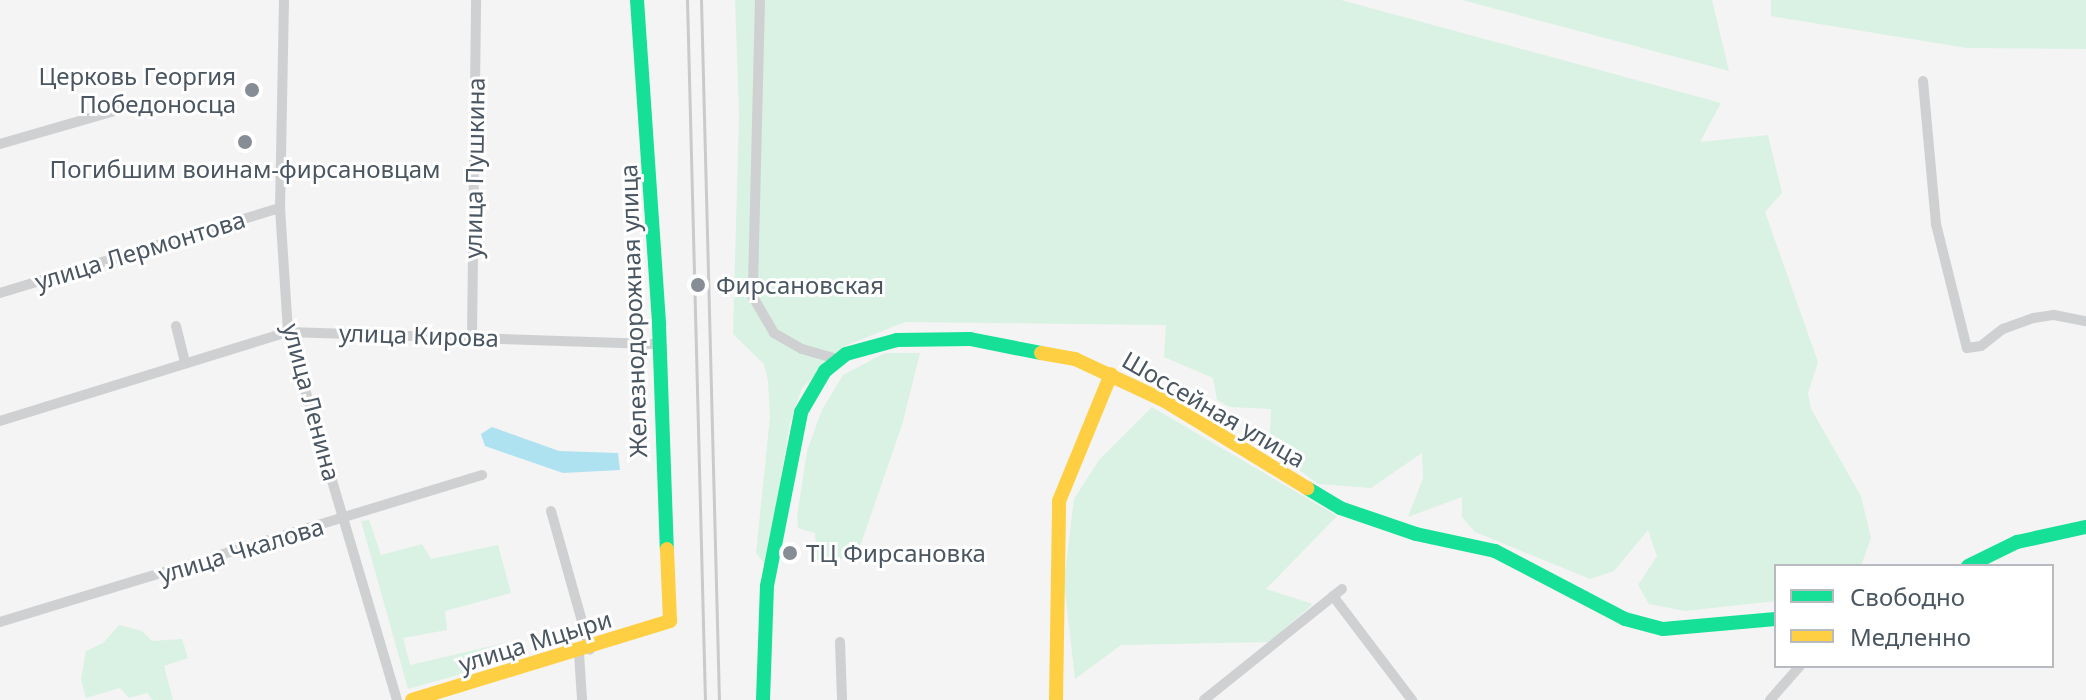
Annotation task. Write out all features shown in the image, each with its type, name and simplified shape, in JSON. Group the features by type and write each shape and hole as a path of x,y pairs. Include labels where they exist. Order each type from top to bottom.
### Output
{"street":[{"name":"улица Ленина","path":"284,0 280,208 288,332 397,700"},
{"name":"улица Пушкина","path":"472,336 476,0"},
{"name":"Железнодорожная улица","path":"637,0 659,344 670,621"},
{"path":"760,0 753,297 774,333 802,349 840,360"},
{"path":"1923,81 1936,224 1967,348 1981,346 2003,329 2034,318 2054,315 2086,321"},
{"path":"0,144 118,110"},
{"name":"улица Лермонтова","path":"0,293 280,208"},
{"path":"176,326 185,361"},
{"name":"улица Кирова","path":"0,421 185,361 288,332 659,344"},
{"name":"Шоссейная улица","path":"763,700 767,586 801,412 825,371 876,342 970,339 1049,351 1111,374 1340,508 1377,524 1495,551 1625,619 1663,629 1774,619"},
{"path":"1056,700 1059,501 1111,374"},
{"name":"улица Чкалова","path":"0,622 482,475"},
{"path":"551,511 584,651 582,700"},
{"path":"1972,564 2017,542 2086,527"},
{"path":"1204,700 1342,589"},
{"path":"1333,596 1412,700"},
{"name":"улица Мцыри","path":"412,700 584,651 670,621"},
{"path":"840,642 842,700"},
{"path":"1770,700 1798,668"}],"green space":[{"path":"735,0 1341,0 1721,103 1700,142 1768,135 1782,193 1765,212 1818,362 1808,393 1811,409 1861,496 1871,538 1862,564 1774,564 1774,601 1685,611 1649,604 1638,585 1657,556 1648,530 1614,571 1590,579 1475,532 1462,517 1462,497 1408,517 1423,478 1422,453 1371,488 1318,484 1291,464 1270,436 1271,409 1230,407 1217,400 1213,378 1164,357 1166,325 905,322 847,345 802,388 790,422 766,565 756,553 770,417 768,381 764,364 733,334 739,114"},
{"path":"1462,0 1712,0 1729,71"},
{"path":"1771,0 2086,0 2086,49 1967,48 1771,16"},
{"path":"885,353 920,353 902,425 856,558 817,560 815,533 798,528 807,451 822,410 843,375"},
{"path":"1152,407 1337,516 1266,589 1313,604 1269,642 1121,645 1075,679 1064,582 1074,499 1099,460"},
{"path":"369,520 381,555 422,544 431,559 498,545 511,593 445,611 447,630 403,638 410,665 513,641 518,658 408,689 361,521"},
{"path":"119,625 142,631 152,641 182,639 188,658 164,666 173,700 153,700 147,693 129,698 120,688 86,698 81,679 86,651 103,643"}],"water":[{"path":"492,427 559,451 618,453 620,470 563,473 485,446 481,434"}],"railway":[{"path":"687,0 705,700"},
{"path":"701,0 719,700"}],"traffic: fast":[{"path":"637,0 659,325 667,549"},
{"path":"763,700 767,586 801,412 825,371 846,354 897,340 970,339 1041,353"},
{"path":"1307,488 1340,508 1416,534 1495,551 1625,619 1663,629 1774,619"},
{"path":"1972,564 2017,542 2086,527"}],"traffic: slow":[{"path":"1041,353 1075,359 1165,401 1307,488"},
{"path":"1056,700 1059,501 1111,374"},
{"path":"412,700 670,621 667,549"}],"place":[{"name":"Церковь Георгия Победоносца","path":"252,90"},
{"name":"Погибшим воинам-фирсановцам","path":"245,142"},
{"name":"Фирсановская","path":"698,285"},
{"name":"ТЦ Фирсановка","path":"790,553"}]}
